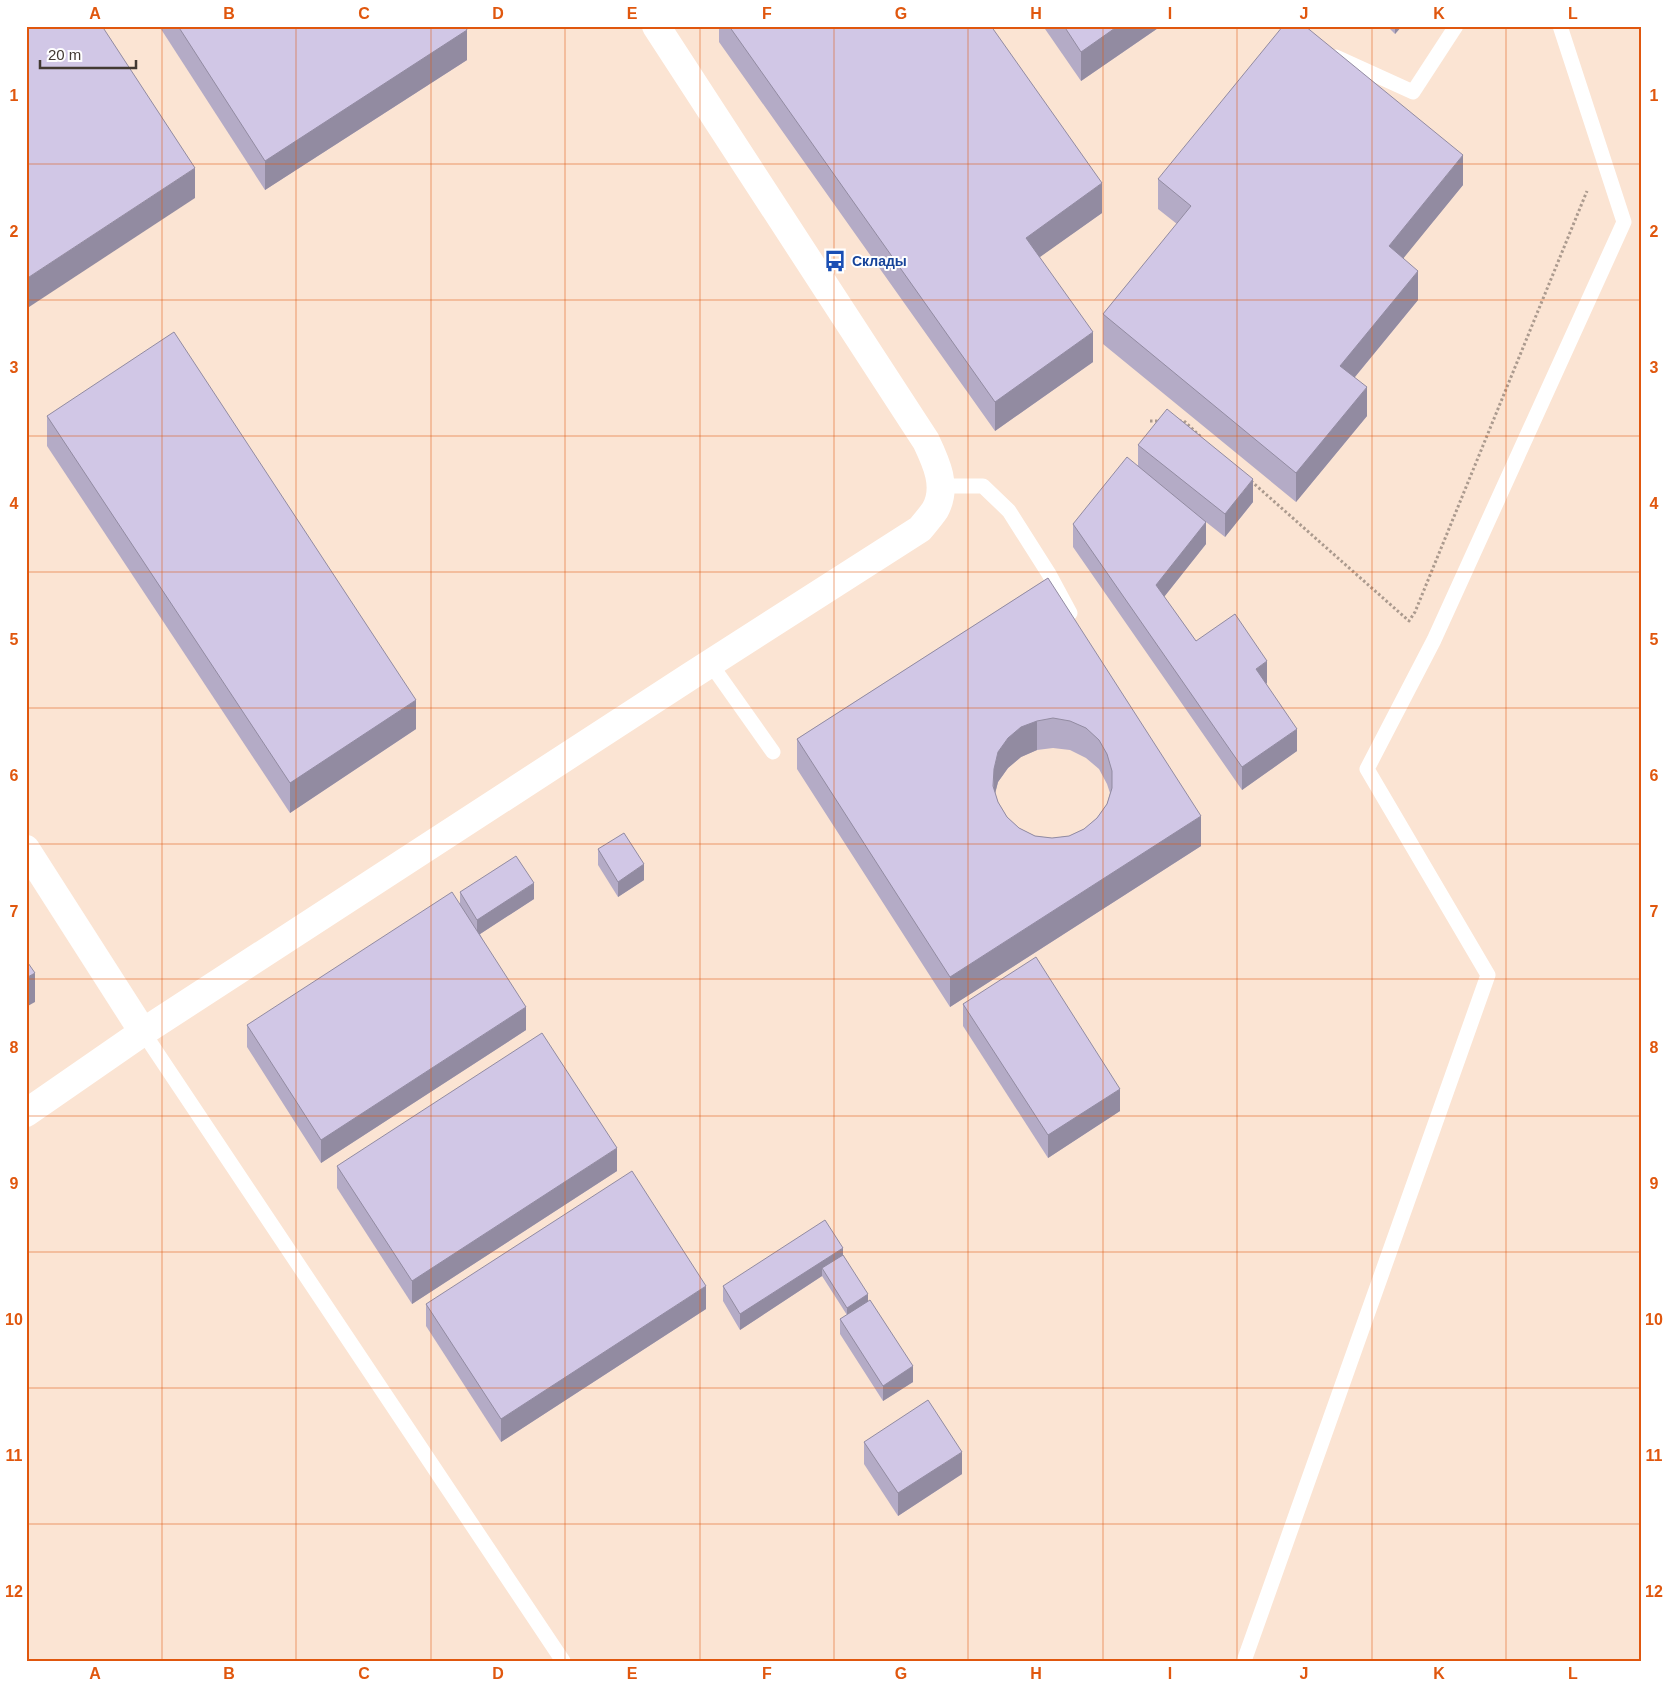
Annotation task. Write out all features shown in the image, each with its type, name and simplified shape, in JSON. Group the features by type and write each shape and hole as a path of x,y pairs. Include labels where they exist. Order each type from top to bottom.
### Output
{"street":[{"path":"26,1113 143,1032 710,663 920,529 936,508 941,486 937,463 926,441 656,26"},
{"path":"26,849 143,1032"}],"lane":[{"path":"1319,50 1413,92 1456,26"},
{"path":"1244,1661 1488,975 1367,769 1434,640 1624,222 1560,26"},
{"path":"941,486 984,486 1008,511 1050,574 1070,613"},
{"path":"710,663 773,752"},
{"path":"143,1032 563,1661"}],"path":[{"path":"1249,479 1409,620 1415,612 1587,193 1587,184"},
{"path":"1150,421 1167,421"},
{"path":"1175,421 1184,421 1205,441"}],"building":[{"path":"26,26 102,26 195,168 26,279"},
{"path":"178,26 465,26 467,30 265,161"},
{"path":"729,26 991,26 1102,183 1026,238 1093,332 995,402"},
{"path":"1064,26 1118,26 1081,52"},
{"path":"1283,26 1305,26 1463,155 1389,246 1418,271 1340,366 1367,387 1296,473 1103,314 1191,206 1158,179"},
{"path":"174,332 416,700 290,783 47,416"},
{"path":"1167,409 1253,479 1225,514 1138,445"},
{"path":"1127,457 1206,522 1156,585 1196,641 1235,614 1267,661 1256,669 1297,729 1242,767 1073,524"},
{"path":"1048,578 1201,816 950,977 797,739","holes":["1053,718 1070,721 1086,728 1099,740 1107,754 1112,771 1112,788 1107,804 1097,818 1084,829 1069,836 1052,838 1035,836 1019,828 1007,817 998,802 993,786 998,752 1008,738 1021,727"]},
{"path":"624,833 644,864 618,882 598,849"},
{"path":"516,856 534,883 477,920 460,892"},
{"path":"452,892 526,1007 321,1140 247,1025"},
{"path":"1036,957 1120,1089 1048,1135 963,1004"},
{"path":"26,960 35,973 26,978"},
{"path":"542,1033 617,1148 412,1281 337,1166"},
{"path":"632,1171 706,1286 501,1419 426,1304"},
{"path":"825,1220 843,1248 740,1314 723,1286"},
{"path":"843,1255 868,1294 847,1308 822,1268"},
{"path":"870,1300 913,1366 883,1386 840,1319"},
{"path":"928,1400 962,1452 898,1493 864,1442"}],"place":[{"name":"Склады","path":"835,261"}]}
